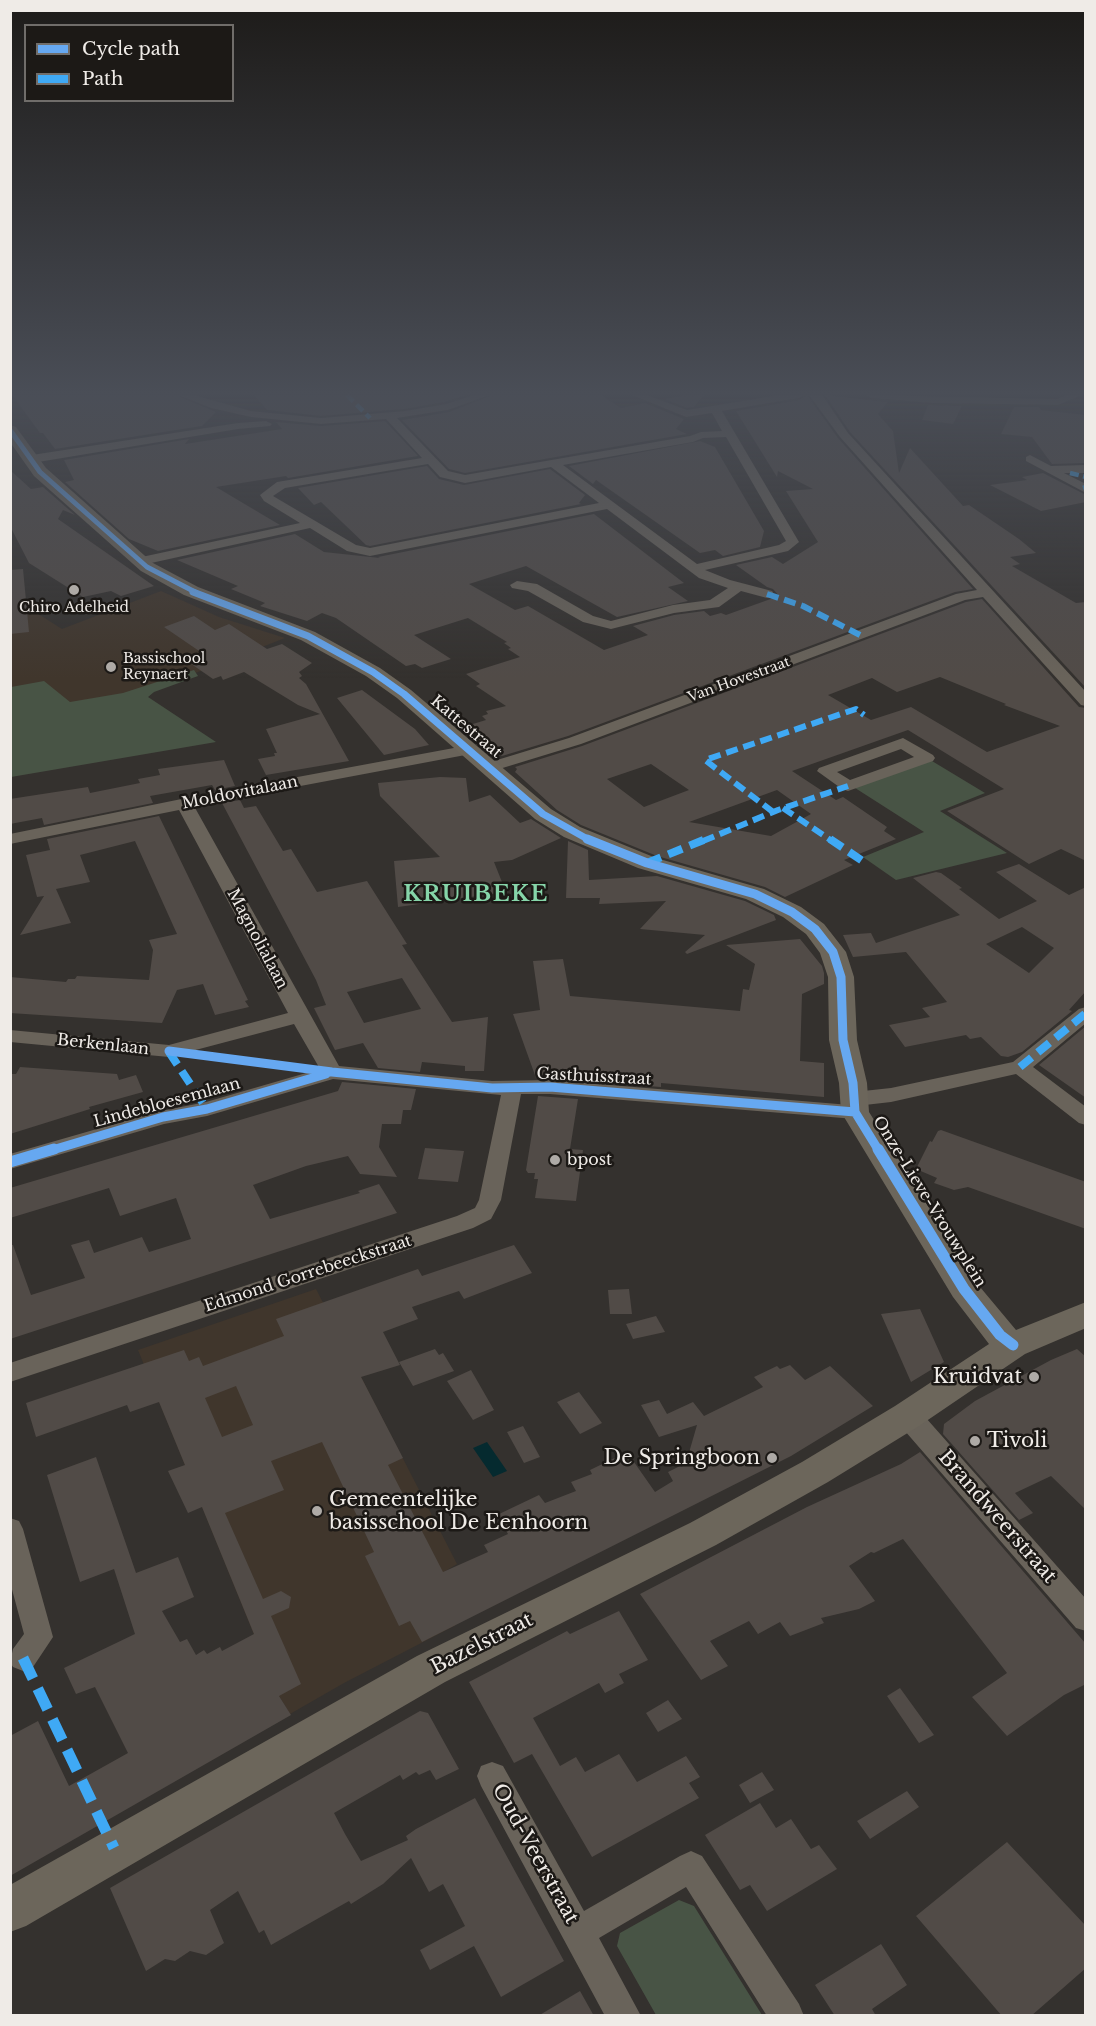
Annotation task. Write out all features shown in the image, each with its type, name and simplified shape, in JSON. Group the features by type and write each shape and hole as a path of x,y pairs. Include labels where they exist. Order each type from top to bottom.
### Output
{"street":[{"name":"Kattestraat","path":"58,490 147,567 191,591 308,636 343,654 404,694 543,814 572,832 614,851 755,894 792,912 815,929 833,952 841,976 843,1040 849,1060"},
{"path":"275,490 267,495 268,498 352,548 378,552 610,505"},
{"path":"589,490 704,574 739,587 767,594"},
{"path":"695,568 783,548 793,542 761,490"},
{"path":"894,490 1086,702"},
{"path":"142,561 311,524"},
{"path":"517,585 532,587 588,619 611,625 673,609 714,604 739,587"},
{"name":"Van Hovestraat","path":"490,767 585,738 961,597 986,591"},
{"path":"903,743 927,758 848,786 825,771 903,743"},
{"name":"Moldovitalaan","path":"10,840 184,804 470,750"},
{"name":"Magnolialaan","path":"184,804 298,1016 332,1072"},
{"path":"1086,1013 1020,1067 1086,1118"},
{"name":"Berkenlaan","path":"10,1036 169,1052 298,1016"},
{"name":"Onze-Lieve-Vrouwplein","path":"849,1060 854,1105 964,1289 1000,1335 1013,1345"},
{"name":"Onze-Lieve-Vrouwplein","path":"854,1105 1020,1067"},
{"name":"Gasthuisstraat","path":"332,1072 512,1089 550,1088 854,1105"},
{"name":"Lindebloesemlaan","path":"10,1162 163,1117 207,1109 332,1072"},
{"name":"Edmond Gorrebeeckstraat","path":"10,1373 465,1222 483,1213 490,1200 512,1089"},
{"path":"1013,1345 1086,1314"},
{"name":"Bazelstraat","path":"10,1910 62,1878 431,1669 703,1534 815,1472 907,1416 1013,1345"},
{"name":"Brandweerstraat","path":"907,1416 1086,1619"},
{"path":"10,1529 39,1637 23,1658"},
{"name":"Oud-Veerstraat","path":"492,1776 624,2016"},
{"name":"Oud-Veerstraat","path":"578,1932 692,1867 787,2016"}],"shaded area":[{"name":"Bassischool Reynaert","path":"161,591 219,617 285,638 139,695 11,715 11,612 32,610 62,629"},
{"name":"Gemeentelijke basisschool De Eenhoorn","path":"316,1289 457,1564 442,1573 427,1575 456,1625 344,1683 290,1714 279,1696 138,1350"}],"green space":[{"path":"194,670 198,676 154,692 148,697 216,742 11,777 11,687 44,681 70,702 123,693"},
{"path":"927,758 985,793 940,811 1007,853 896,880 863,857 924,832 852,786"},
{"path":"679,1900 694,1906 762,2015 656,2015 617,1946 620,1933"}],"water":[{"path":"487,1442 507,1471 493,1477 473,1448"}],"building":[{"path":"10,490 46,490 75,515 63,510 58,519 154,586 121,596 111,591 83,597 29,563 10,526"},
{"path":"73,490 220,490 280,525 158,551 129,539"},
{"path":"299,490 578,490 585,495 579,503 581,504 370,546 366,545 321,502 314,505"},
{"path":"610,490 740,490 764,531 760,547 723,556 715,550 700,553"},
{"path":"884,490 973,589 955,592 568,736 502,756 496,751 492,752 463,727 486,720 482,716 488,714 486,711 506,706 476,686 480,684 466,674 520,657 508,649 511,648 504,643 507,642 468,618 414,635 451,659 422,668 415,664 406,666 336,618 322,613 307,621 260,606 265,603 231,589 238,586 177,560 295,534 324,552 380,558 378,557 594,514 684,583 668,587 688,601 617,617 526,566 469,584 515,610 528,606 604,650 648,635 633,626 674,615 704,611 710,616 721,613 726,615 779,596 773,589 736,565 772,557 783,564 818,542 786,491"},
{"path":"903,490 948,490 963,506 969,505 1036,553 1010,557 1020,564 1012,566 1076,603 1086,602 1086,688"},
{"path":"999,490 1075,490 1086,495 1086,502 1041,511"},
{"path":"23,569 29,632 10,634 10,570"},
{"path":"982,599 1079,707 1086,708 1086,861 1061,849 1029,864 947,811 1004,789 908,730 792,771 836,800 843,797 887,827 884,831 896,839 844,860 853,865 785,897 765,887 657,856 581,825 557,810 515,772 517,769 515,767 582,746 966,602","holes":["940,677 1006,704 1004,705 1060,726 987,752 911,707 871,720 828,695 872,678 897,692","651,764 689,790 644,807 607,779","777,790 811,814 771,836 689,822"]},
{"path":"194,616 215,630 229,624 267,649 282,644 312,663 299,672 302,676 299,678 306,684 349,761 266,775 258,759 275,756 274,753 277,753 266,729 320,714 298,705 244,672 223,680 221,676 213,679 187,661 205,655 164,627"},
{"path":"362,690 415,729 429,745 384,755 337,698"},
{"path":"224,760 235,786 215,790 212,785 150,796 153,803 44,825 42,818 10,824 10,799 88,787 90,793 140,783 138,779 160,775 158,769"},
{"path":"440,777 466,778 469,802 490,795 520,823 531,819 561,838 512,860 494,862 506,892 398,907 394,861 440,857 380,796 378,783"},
{"path":"240,800 244,808 256,806 283,851 291,849 317,892 367,881 407,944 402,945 452,1022 488,1017 484,1071 465,1071 465,1066 422,1062 420,1072 378,1068 363,1043 335,1050 314,1008 326,1005 316,980 222,803","holes":["402,978 421,1009 364,1023 347,992"]},
{"path":"159,816 248,1000 245,1001 249,1007 215,1015 203,984 177,990 162,1023 10,1013 10,977 66,982 77,976 149,980 153,950 149,940 177,934 135,841 80,855 90,882 56,889 71,923 20,935 44,896 37,897 26,855 50,850 47,839"},
{"path":"568,841 588,850 589,880 657,876 745,901 774,915 776,920 687,954 685,952 705,935 640,929 666,901 599,904 600,898 566,898"},
{"path":"1019,864 1069,895 1086,887 1086,991 1069,1010 1072,1011 1022,1052 1008,1057 1001,1056 981,1037 970,1039 966,1035 905,1047 889,1025 930,1017 922,1008 947,1002 906,952 853,957 843,935 871,933 876,943 960,915 913,878 936,872 962,888 959,889 999,919 1037,901 996,872","holes":["1022,927 1054,948 1029,973 986,944"]},
{"path":"800,939 822,966 824,973 824,984 802,994 800,1061 824,1063 824,1097 661,1083 661,1087 536,1078 513,1014 540,1010 533,961 563,959 570,996 740,1011 743,989 749,990 755,964 726,945"},
{"path":"1086,1026 1086,1098 1039,1065"},
{"path":"20,1067 117,1074 119,1080 136,1075 143,1092 89,1107 90,1109 10,1134 10,1074 16,1074"},
{"path":"342,1082 416,1089 411,1110 403,1110 401,1124 382,1124 379,1147 397,1177 360,1174 348,1156 306,1166 253,1185 270,1219 360,1193 358,1191 379,1184 397,1213 10,1339 10,1245 13,1245 31,1295 85,1278 71,1245 89,1240 94,1253 142,1237 149,1252 191,1239 176,1198 120,1216 109,1188 10,1218 10,1188 338,1091"},
{"name":"bpost","path":"538,1096 578,1099 570,1149 583,1150 576,1201 535,1198 538,1179 534,1179 535,1173 528,1173 526,1170"},
{"path":"941,1130 1086,1182 1086,1229 968,1187 954,1190 934,1183 937,1178 916,1169 930,1141 932,1142"},
{"path":"425,1148 464,1151 458,1182 418,1179"},
{"path":"514,1245 532,1273 464,1299 459,1291 412,1307 418,1319 383,1332 400,1365 361,1377 403,1458 388,1465 443,1572 488,1552 484,1545 508,1534 497,1515 539,1495 545,1503 576,1491 571,1482 592,1474 590,1470 627,1452 655,1492 673,1481 668,1472 686,1463 697,1425 659,1437 641,1405 659,1400 667,1414 693,1402 704,1416 763,1387 754,1377 777,1366 780,1369 790,1365 805,1380 830,1366 873,1406 791,1456 422,1642 410,1621 399,1626 365,1556 374,1552 322,1442 271,1461 284,1490 225,1513 263,1599 281,1591 291,1597 289,1608 271,1616 301,1684 279,1696 291,1715 10,1876 10,1736 38,1721 69,1786 128,1753 95,1687 76,1694 64,1668 135,1634 114,1569 80,1582 47,1475 96,1457 136,1573 178,1557 194,1597 162,1611 180,1642 187,1639 196,1655 204,1650 207,1654 220,1647 222,1651 254,1634 202,1507 188,1513 168,1471 185,1465 159,1402 130,1412 127,1405 36,1437 26,1403 184,1350 189,1361 199,1357 203,1366 284,1336 276,1319 418,1269 422,1276","holes":["236,1386 253,1425 222,1437 205,1398"]},
{"path":"629,1289 632,1314 610,1314 608,1290"},
{"path":"920,1309 944,1362 911,1382 881,1314"},
{"path":"656,1316 665,1332 633,1339 626,1324"},
{"path":"435,1349 439,1355 443,1353 454,1371 413,1386 399,1362"},
{"path":"1077,1349 1086,1357 1086,1510 1051,1476 1015,1493 1033,1513 1019,1520 943,1434 944,1424 975,1401 1051,1360"},
{"path":"471,1370 494,1410 473,1420 447,1381"},
{"path":"579,1392 602,1423 580,1434 557,1402"},
{"path":"523,1426 540,1457 524,1463 507,1432"},
{"path":"920,1452 1086,1644 1086,1684 1064,1695 1007,1736 972,1697 1007,1673 903,1539 874,1553 871,1552 849,1566 875,1601 859,1609 821,1618 824,1623 790,1636 780,1622 758,1634 749,1621 710,1641 728,1666 701,1680 640,1594 807,1507 901,1464"},
{"path":"619,1611 648,1660 619,1674 624,1683 605,1693 599,1683 533,1718 560,1766 576,1757 585,1772 619,1754 637,1782 686,1756 700,1777 689,1783 699,1798 592,1857 532,1754 514,1763 469,1682 567,1631 570,1634"},
{"path":"900,1688 934,1735 919,1743 887,1696"},
{"path":"668,1700 682,1719 658,1732 646,1713"},
{"path":"420,1711 428,1713 459,1769 436,1780 430,1770 419,1775 416,1772 403,1780 400,1775 334,1813 345,1834 361,1861 408,1840 406,1836 416,1829 475,1798 564,1961 501,1997 474,1946 430,1970 420,1950 465,1926 443,1884 429,1892 411,1858 383,1884 351,1904 349,1901 271,1945 264,1930 259,1933 238,1891 210,1910 224,1943 206,1955 190,1951 175,1961 165,1959 146,1971 110,1888"},
{"path":"762,1772 774,1790 750,1803 739,1785"},
{"path":"907,1791 919,1807 870,1839 857,1821"},
{"path":"760,1803 776,1828 791,1819 811,1849 819,1845 837,1869 767,1911 750,1885 740,1890 705,1835"},
{"path":"1007,1842 1086,1926 1086,1968 1031,2016 1002,2016 916,1916"},
{"path":"881,1944 907,1985 872,2009 876,2016 835,2016 815,1985"},
{"path":"580,1991 594,2016 538,2016"}],"marked path":[{"path":"767,594 803,606 860,635"},
{"path":"773,812 705,760 856,709 864,715"},
{"path":"647,863 778,810 848,786"},
{"path":"783,808 864,862"},
{"path":"1020,1067 1086,1013"},
{"path":"169,1052 207,1109"},
{"path":"23,1658 114,1848"}],"cycle path":[{"path":"60,490 147,567 191,591 308,636 373,672 404,694 543,814 572,832 647,863 755,894 792,912 815,929 833,952 841,977 843,1040 853,1083 855,1112 964,1289 1000,1335 1013,1345"},
{"path":"169,1051 332,1072 492,1088 550,1087 855,1112"},
{"path":"10,1162 163,1117 207,1109 326,1074"}],"place":[{"name":"Chiro Adelheid","path":"74,590"},
{"name":"Bassischool Reynaert","path":"111,667"},
{"name":"bpost","path":"555,1160"},
{"name":"Kruidvat","path":"1034,1377"},
{"name":"Tivoli","path":"975,1441"},
{"name":"De Springboon","path":"772,1458"},
{"name":"Gemeentelijke basisschool De Eenhoorn","path":"317,1511"}],"district":[{"name":"KRUIBEKE","path":"476,895"}]}
